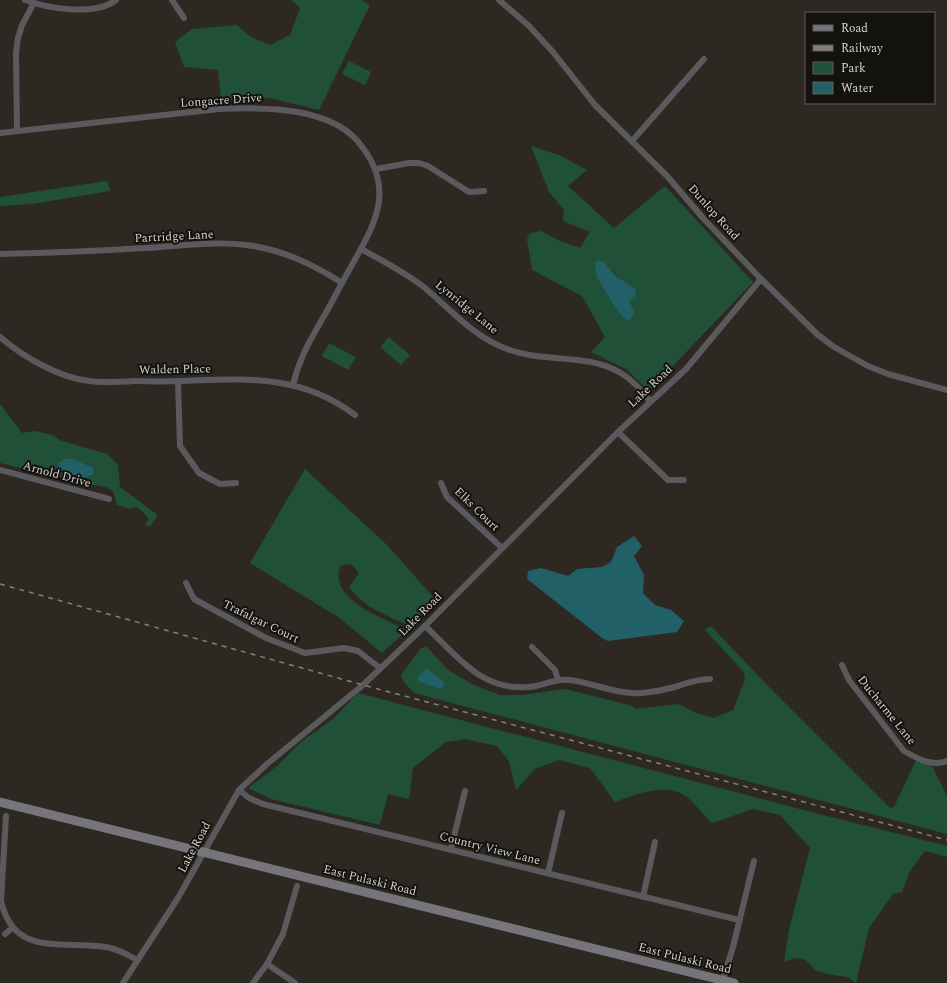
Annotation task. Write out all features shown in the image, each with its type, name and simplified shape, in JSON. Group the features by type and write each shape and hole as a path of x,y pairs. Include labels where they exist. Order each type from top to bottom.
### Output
{"main road":[{"name":"East Pulaski Road","path":"0,802 734,983"}],"street":[{"path":"25,0 34,3 82,10 99,8 116,0"},
{"path":"172,0 184,18"},
{"name":"Dunlop Road","path":"499,0 529,26 553,52 594,105 668,176 703,218 761,279 818,335 834,347 868,366 888,374 947,390"},
{"path":"17,130 16,53 18,38 22,25 34,3"},
{"path":"632,142 704,59"},
{"name":"Longacre Drive","path":"0,133 219,109 274,108 320,118 343,129 360,144 376,169 379,188 379,201 370,231 361,249 303,352 293,385"},
{"path":"376,169 409,162 419,163 428,166 469,192 484,191"},
{"name":"Partridge Lane","path":"0,254 96,252 217,244 246,245 287,255 324,270 342,283"},
{"name":"Lynridge Lane","path":"361,249 403,272 475,331 493,343 528,355 555,359 585,360 602,364 620,372 634,383 650,401"},
{"name":"Lake Road","path":"123,983 182,892 239,790 267,764 355,692 425,626 618,432 686,369 761,279"},
{"name":"Walden Place","path":"0,337 36,362 62,374 88,381 118,383 262,380 293,385 324,396 355,415"},
{"path":"178,381 180,446 199,473 220,484 236,483"},
{"path":"618,432 668,480 684,480"},
{"name":"Arnold Drive","path":"0,470 109,499"},
{"name":"Elks Court","path":"441,483 447,496 502,548"},
{"name":"Trafalgar Court","path":"186,583 194,599 280,644 305,653 344,648 358,651 380,668"},
{"path":"425,626 462,662 486,680 502,686 528,687 558,680 570,680 630,693 664,690 697,679 710,679"},
{"path":"532,647 555,670 558,680"},
{"name":"Ducharme Lane","path":"842,664 849,680 904,751 916,758 928,762 947,762"},
{"name":"Country View Lane","path":"239,790 249,798 263,804 739,920"},
{"path":"451,849 465,791"},
{"path":"548,873 562,813"},
{"path":"6,816 2,901 4,913 12,928 22,936 40,942 106,947 120,951 137,960"},
{"path":"643,897 655,842"},
{"path":"722,981 754,861"},
{"path":"253,983 267,964 283,934 298,886"},
{"path":"5,934 12,928"},
{"path":"267,964 295,983"}],"green space":[{"path":"291,0 361,0 370,5 319,110 270,98 221,99 218,70 184,67 175,42 192,29 237,25 251,37 270,45 290,35 300,8"},
{"path":"349,61 371,72 365,85 342,74"},
{"path":"531,146 559,155 587,170 568,186 614,228 665,186 753,282 649,391 626,369 591,352 605,337 582,296 532,270 527,239 530,233 541,231 560,241 580,248 590,232 563,221 564,210 549,192","holes":["606,264 621,280 630,298 629,301 635,313 624,319 597,278"]},
{"path":"107,181 110,191 32,204 0,206 0,197"},
{"path":"389,337 410,355 401,365 380,347"},
{"path":"329,343 356,357 348,370 322,356"},
{"path":"0,404 22,433 35,431 52,435 62,441 107,454 118,465 120,487 158,515 150,527 145,524 149,519 141,510 134,506 131,509 117,505 113,491 106,487 87,484 0,463","holes":["93,468 93,474 86,478 81,478 68,475 60,471"]},
{"path":"305,469 387,545 434,598 434,603 413,626 410,626 377,611 361,601 349,587 359,573 351,564 341,565 339,577 342,588 349,597 359,606 407,630 382,653 338,617 250,563"},
{"path":"711,626 770,688 890,808 894,807 916,760 932,766 947,796 947,834 414,693 404,682 401,675 421,648 427,647 448,670 474,685 500,695 522,695 565,689 633,706 634,709 679,704 696,713 714,718 733,710 745,680 744,672 705,630"},
{"path":"358,693 819,814 947,846 947,857 925,851 910,871 902,892 893,894 869,928 856,983 847,977 827,974 815,970 806,960 795,958 784,962 789,930 810,848 780,815 753,809 712,823 688,798 671,790 642,793 615,802 590,768 559,760 535,769 516,790 509,761 497,746 465,739 446,742 413,768 409,799 388,794 380,825 271,799 248,788 277,766 302,741 332,720"}],"water":[{"path":"599,260 606,264 616,276 636,290 636,295 629,301 635,313 629,321 624,319 618,312 597,278 595,264"},
{"path":"64,459 73,459 93,468 93,474 84,478 68,475 60,468 58,464"},
{"path":"634,536 642,546 634,556 644,575 643,593 655,605 671,610 684,621 677,632 608,641 602,638 527,579 528,571 541,568 568,576 577,569 602,567 611,562 617,547"},
{"path":"427,668 443,682 444,686 440,689 420,682 417,678"}],"railway":[{"path":"0,584 363,685 947,840"}]}
